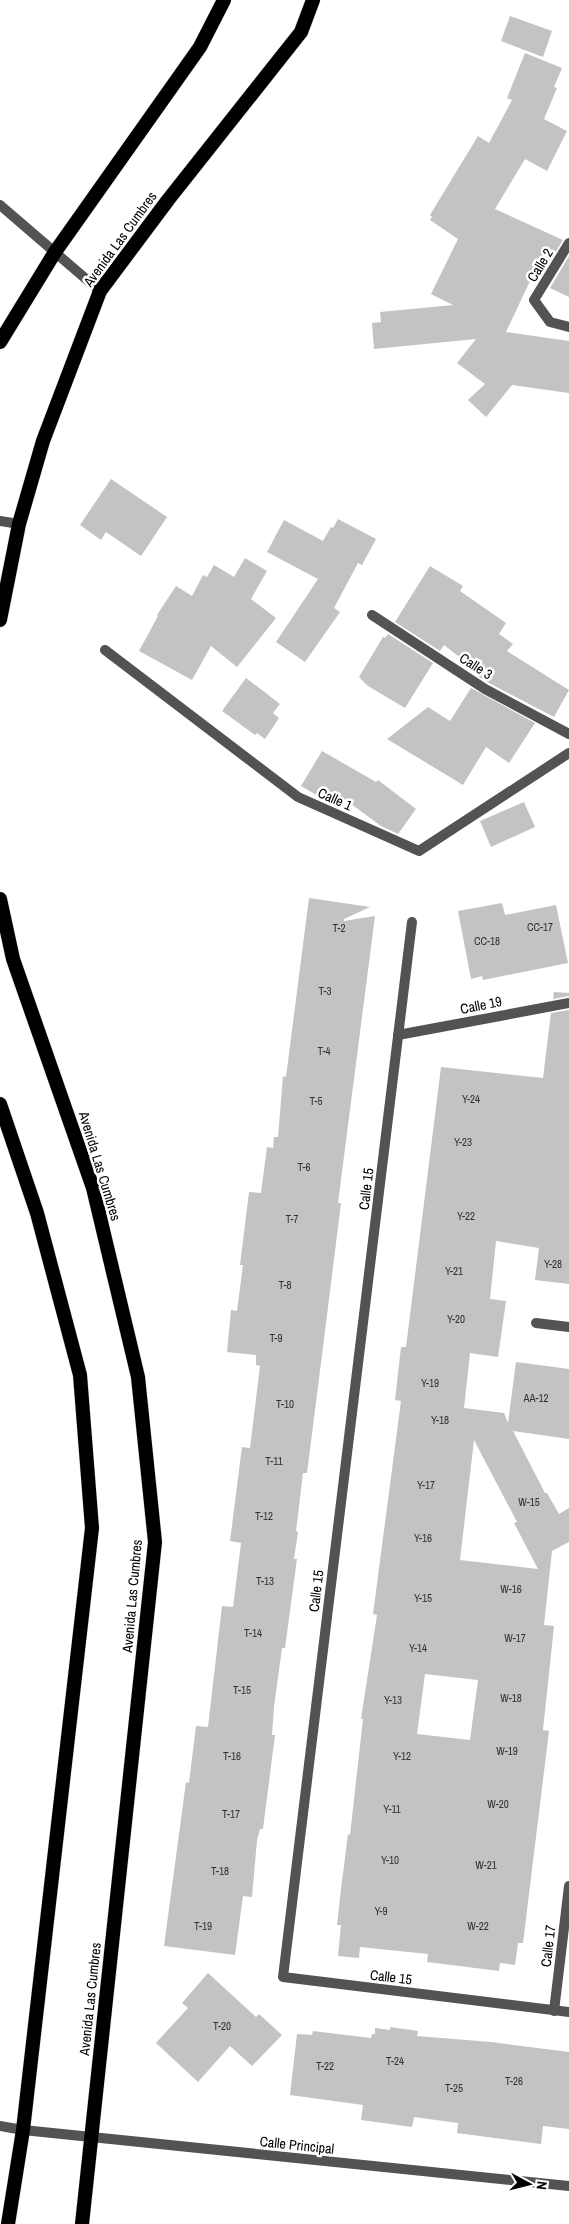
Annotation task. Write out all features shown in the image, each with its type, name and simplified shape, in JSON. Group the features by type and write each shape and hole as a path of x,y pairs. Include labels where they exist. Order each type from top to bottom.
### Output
{"highway":[{"path":"0,342 55,252 200,47 224,0"},
{"name":"Avenida Las Cumbres","path":"0,620 19,524 43,442 100,291 168,200 301,32 313,0"},
{"name":"Avenida Las Cumbres","path":"0,899 12,959 93,1188 138,1377 155,1542 82,2224"},
{"path":"0,1104 36,1213 80,1376 92,1528 23,2130 8,2224"}],"street":[{"path":"0,205 100,291"},
{"name":"Calle 2","path":"569,243 534,300 550,322 569,327"},
{"path":"0,521 19,524"},
{"name":"Calle 3","path":"372,615 485,689 569,734"},
{"name":"Calle 1","path":"105,650 298,797 419,851 569,753"},
{"name":"Calle 15","path":"412,922 283,1977 569,2012"},
{"name":"Calle 19","path":"398,1035 569,1003"},
{"path":"536,1323 569,1327"},
{"name":"Calle 17","path":"554,2011 569,1886"},
{"name":"Calle Principal","path":"0,2126 92,2138 569,2186"}],"building":[{"path":"510,16 552,31 543,57 501,41"},
{"path":"525,53 562,68 554,87 557,88 544,119 567,131 547,171 525,159 495,209 563,240 537,282 531,279 506,332 569,341 569,393 512,385 486,417 468,400 485,384 457,363 476,339 374,349 372,323 381,322 380,312 453,305 431,294 458,239 430,220 432,217 430,215 478,136 489,143 512,100 507,98"},
{"path":"569,256 569,297 550,288"},
{"path":"111,479 167,517 141,556 106,532 101,540 80,525"},
{"path":"338,519 376,539 362,565 358,563 334,608 340,612 305,662 276,642 318,579 267,552 284,520 323,541"},
{"path":"245,558 267,571 251,599 276,618 237,667 211,646 192,680 139,651 157,615 176,586 192,596 203,575 207,577 214,565 234,577"},
{"path":"430,566 463,586 460,591 506,623 499,634 513,644 507,651 569,690 554,717 478,676 480,673 444,645 440,651 395,622"},
{"path":"388,634 433,663 405,708 368,686 359,677 383,637 385,638"},
{"path":"246,678 280,704 273,713 279,718 265,739 257,733 255,735 222,711"},
{"path":"471,688 535,723 509,763 486,747 463,785 387,739 428,707 450,721"},
{"path":"322,751 376,782 378,780 416,809 398,834 381,826 343,798 337,807 301,786"},
{"path":"524,802 535,827 491,847 480,821"},
{"path":"309,898 370,907 344,919 344,921 375,916 338,1203 341,1203 307,1473 303,1473 294,1559 297,1559 285,1648 282,1648 274,1707 272,1735 275,1735 263,1829 260,1829 257,1840 252,1897 243,1896 235,1955 164,1946 186,1782 189,1783 196,1726 208,1727 222,1606 233,1607 241,1543 230,1541 242,1447 250,1448 260,1366 256,1365 256,1355 227,1352 231,1310 237,1311 243,1265 240,1265 249,1192 261,1193 267,1147 273,1148 274,1137 278,1137 283,1076 286,1077"},
{"path":"502,903 505,915 556,905 568,963 483,980 482,976 471,979 458,911"},
{"path":"554,992 569,993 569,996 553,999"},
{"path":"569,1010 569,1284 535,1280 539,1248 496,1241 490,1299 506,1301 498,1357 470,1353 464,1408 504,1413 508,1423 516,1362 569,1369 569,1439 513,1431 545,1493 547,1493 559,1514 569,1508 569,1542 552,1551 544,1625 554,1626 543,1730 549,1731 523,1943 518,1943 515,1965 500,1963 499,1971 427,1962 428,1954 360,1947 359,1958 338,1956 341,1925 337,1925 341,1889 348,1834 350,1835 363,1719 361,1719 377,1615 373,1614 401,1401 395,1400 401,1347 406,1347 441,1067 543,1078 551,1013","holes":["474,1440 517,1522 514,1523 538,1569 460,1560","425,1674 478,1680 470,1740 417,1734"]},
{"path":"208,1973 256,2017 259,2014 282,2035 252,2066 230,2046 198,2082 156,2043 188,2008 182,2003"},
{"path":"390,2027 418,2031 417,2036 491,2042 569,2052 569,2129 543,2126 541,2144 457,2133 458,2123 414,2117 412,2127 361,2120 363,2105 290,2095 297,2034 312,2035 313,2031 371,2038 372,2034 375,2034 375,2028 390,2030"}]}
